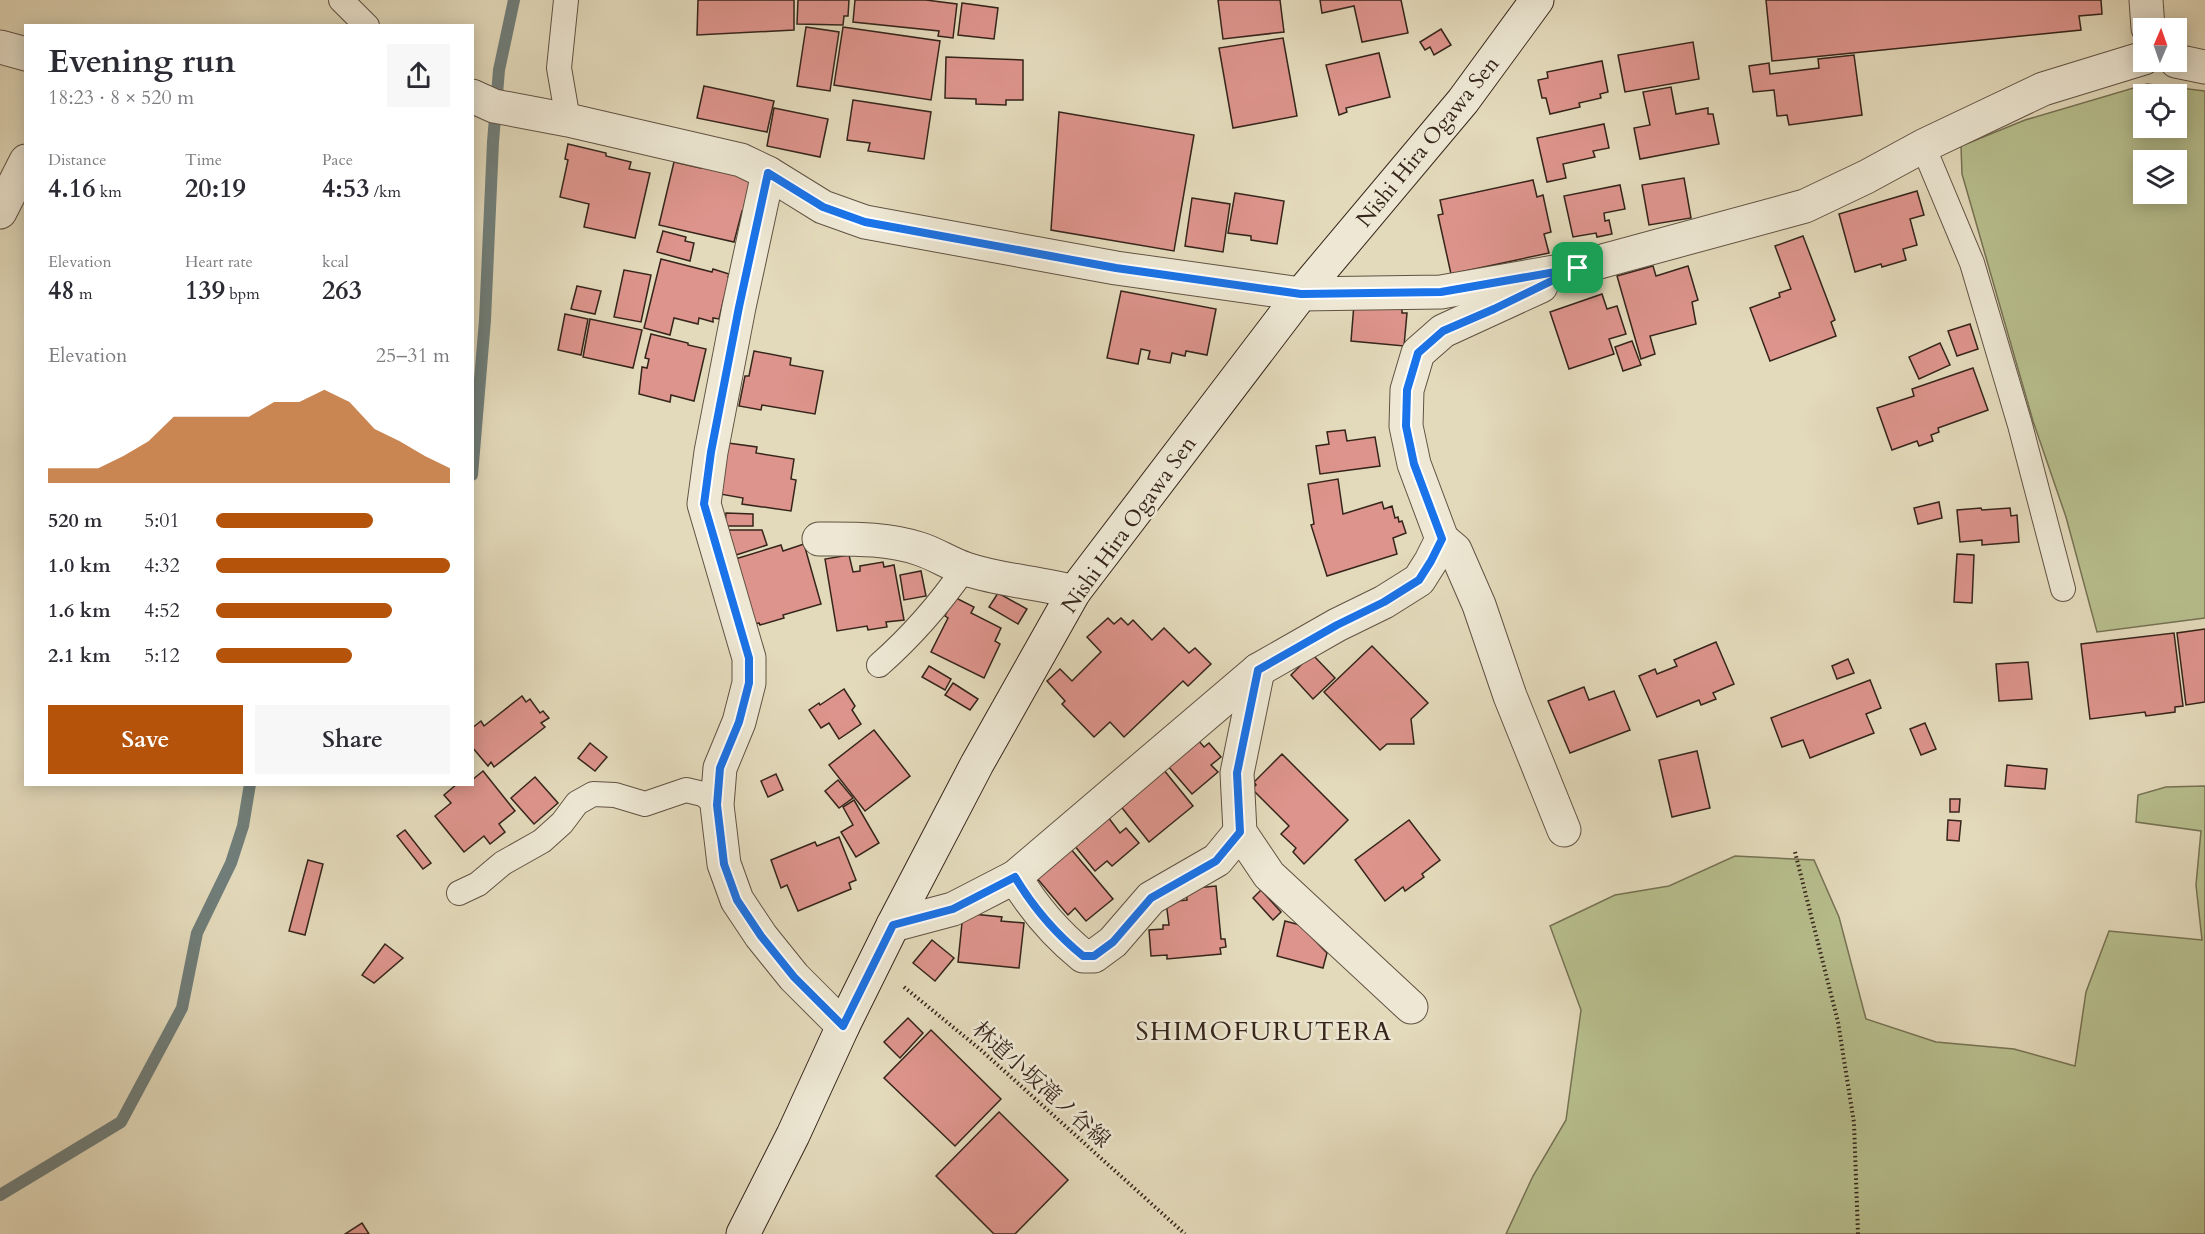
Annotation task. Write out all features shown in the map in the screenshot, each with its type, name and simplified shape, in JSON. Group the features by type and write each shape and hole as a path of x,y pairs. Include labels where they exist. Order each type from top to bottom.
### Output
{"street":[{"name":"Nishi Hira Ogawa Sen","path":"743,1234 893,925 977,764 1074,592 1301,294 1462,101 1537,0"},
{"path":"2146,0 2147,18"},
{"path":"0,47 24,53"},
{"path":"474,97 494,106 568,120 741,160 768,173 823,207 865,222 1116,268 1301,294 1441,292 1578,268 1705,231 1805,206 2043,88 2133,61"},
{"path":"2187,64 2205,67"},
{"path":"0,212 24,165"},
{"path":"768,173 739,307 711,452 704,504 749,658 749,683 739,722 720,768 717,805 724,864 737,900 761,936 794,977 843,1026"},
{"path":"1564,830 1510,696 1479,605 1455,550 1442,539 1414,464 1406,426 1407,390 1418,353 1443,331 1578,268"},
{"path":"819,539 853,538 892,541 921,549 964,569 1074,592"},
{"path":"893,925 953,909 1015,877 1258,670 1337,625 1384,602 1419,580 1442,539"},
{"path":"1258,670 1237,773 1240,832 1269,875 1411,1007"},
{"path":"1015,877 1030,902 1066,942 1083,956 1094,956 1113,942 1151,898 1216,861 1240,832"}],"lane":[{"path":"341,0 365,24"},
{"path":"566,0 560,68 568,120"},
{"path":"1923,146 1972,263 2020,425 2063,589"},
{"path":"879,665 908,640 939,604 964,569"},
{"path":"459,893 478,884 503,863 542,841 562,823 577,803 593,794 615,795 645,804 686,790 703,794 717,805"}],"path":[{"path":"1795,852 1838,1022 1854,1123 1858,1234"},
{"name":"林道小坂滝ノ谷線","path":"875,963 981,1050 1185,1234"}],"green space":[{"path":"2133,88 2133,138 2187,138 2187,89 2205,91 2205,618 2097,632 2066,517 2033,421 1962,174 1961,146 2025,120"},
{"path":"2205,786 2205,1234 1506,1234 1533,1176 1566,1120 1581,1010 1550,926 1615,895 1669,886 1735,856 1814,860 1839,917 1866,1019 1936,1042 2014,1049 2075,1066 2086,992 2109,931 2202,940 2196,885 2201,831 2136,822 2138,795 2166,787"}],"building":[{"path":"698,0 794,0 794,30 697,35"},
{"path":"798,0 849,0 848,16 844,16 843,25 797,24"},
{"path":"855,0 926,0 957,4 953,38 938,36 939,31 853,22"},
{"path":"1218,0 1280,0 1284,32 1223,39"},
{"path":"1320,0 1401,0 1408,33 1362,42 1354,6 1322,13"},
{"path":"1766,0 2101,0 2102,14 2079,16 2081,30 1772,61"},
{"path":"962,3 998,8 994,39 958,35"},
{"path":"806,27 839,32 830,91 797,86"},
{"path":"843,27 940,41 931,100 834,85"},
{"path":"1441,29 1451,45 1434,55 1430,47 1425,50 1420,42"},
{"path":"1283,38 1297,116 1233,128 1219,48"},
{"path":"1693,42 1699,79 1625,92 1618,55"},
{"path":"1379,53 1390,97 1346,108 1347,112 1339,115 1326,65"},
{"path":"1854,55 1862,115 1789,125 1787,115 1777,116 1774,90 1753,92 1749,66 1769,63 1770,74 1819,68 1818,59"},
{"path":"946,57 1023,60 1023,100 1006,100 1006,105 976,104 976,99 945,98"},
{"path":"1602,61 1608,92 1600,94 1601,98 1579,103 1580,107 1550,114 1546,98 1542,98 1538,80 1548,78 1547,72"},
{"path":"704,86 774,101 767,132 697,118"},
{"path":"1671,87 1676,114 1708,108 1708,114 1713,114 1719,144 1640,159 1634,128 1650,125 1643,92"},
{"path":"853,100 931,112 924,159 868,151 870,143 847,140"},
{"path":"774,108 828,119 820,157 767,146"},
{"path":"1059,112 1194,135 1174,251 1051,230"},
{"path":"1604,124 1609,148 1593,151 1595,157 1563,164 1566,178 1547,182 1537,138"},
{"path":"568,144 606,153 606,156 631,162 629,169 650,173 635,238 584,227 589,204 560,197 568,160 565,159"},
{"path":"674,162 701,168 702,165 755,177 747,212 742,211 734,242 659,225"},
{"path":"1684,178 1691,218 1649,225 1642,185"},
{"path":"1533,180 1537,197 1543,195 1551,232 1544,234 1549,253 1451,274 1438,215 1443,214 1440,200"},
{"path":"1620,185 1625,209 1604,213 1605,221 1609,220 1612,234 1597,237 1596,233 1573,237 1564,196"},
{"path":"1917,191 1924,215 1910,219 1917,245 1903,249 1906,260 1882,267 1881,264 1855,272 1839,214"},
{"path":"1235,193 1284,201 1277,244 1251,240 1251,236 1228,233"},
{"path":"1192,198 1230,204 1223,252 1185,246"},
{"path":"663,231 686,237 685,241 694,243 690,261 657,252"},
{"path":"1803,236 1835,320 1831,322 1836,336 1770,361 1750,308 1780,297 1779,293 1791,289 1775,246"},
{"path":"661,259 712,272 713,269 729,274 728,277 742,280 724,298 719,319 713,318 713,322 699,318 698,324 674,318 670,335 644,328"},
{"path":"1653,266 1656,276 1688,266 1698,300 1692,302 1696,324 1650,336 1655,354 1641,359 1617,276"},
{"path":"624,270 651,275 641,322 614,317"},
{"path":"577,286 601,291 595,314 571,309"},
{"path":"1121,291 1216,309 1207,355 1186,351 1185,356 1172,353 1170,363 1148,359 1150,351 1141,349 1138,364 1107,358"},
{"path":"1602,294 1607,309 1617,306 1626,334 1609,339 1614,354 1569,369 1550,312"},
{"path":"1354,304 1402,307 1402,313 1407,313 1404,346 1351,341"},
{"path":"565,314 588,319 581,355 558,350"},
{"path":"590,319 642,330 633,368 583,357"},
{"path":"1970,324 1978,349 1957,356 1948,331"},
{"path":"651,334 706,349 694,401 671,395 670,402 639,394 642,367 647,368 649,359 645,358"},
{"path":"1632,341 1641,365 1623,371 1615,347"},
{"path":"1940,343 1950,365 1919,379 1909,357"},
{"path":"754,351 791,358 790,365 823,371 815,414 762,405 761,410 739,406 745,376 749,376"},
{"path":"1973,368 1988,410 1938,428 1939,432 1931,435 1933,441 1919,446 1917,441 1892,450 1877,408 1914,396 1912,389"},
{"path":"1345,430 1347,441 1375,437 1380,466 1320,474 1316,446 1329,444 1327,432"},
{"path":"728,443 757,447 756,453 794,459 791,479 796,480 791,511 742,504 743,498 720,494"},
{"path":"1338,479 1343,514 1382,502 1384,509 1392,506 1395,518 1398,517 1399,522 1402,521 1406,533 1393,538 1397,554 1327,576 1311,525 1314,524 1308,484"},
{"path":"1939,502 1942,518 1918,524 1914,508"},
{"path":"1981,508 1982,510 2010,508 2011,516 2017,515 2019,542 1982,545 1982,540 1960,542 1957,510"},
{"path":"726,513 753,514 753,526 725,526"},
{"path":"728,530 762,530 767,545 736,555"},
{"path":"804,544 821,604 783,615 784,618 750,626 732,560 781,545 783,551"},
{"path":"1957,554 1974,555 1972,603 1954,602"},
{"path":"849,555 853,572 860,571 860,566 883,562 884,567 894,565 904,620 886,622 887,627 868,630 867,626 837,631 825,559"},
{"path":"921,571 926,596 904,600 900,575"},
{"path":"998,593 1027,609 1018,624 989,607"},
{"path":"954,597 974,607 971,613 1001,628 995,641 1000,644 984,678 931,652 948,618 945,616"},
{"path":"1108,618 1114,624 1121,618 1128,625 1133,620 1152,640 1164,628 1189,653 1195,648 1211,664 1188,686 1183,681 1124,737 1110,722 1094,737 1062,704 1065,701 1047,681 1060,669 1072,681 1101,652 1087,637"},
{"path":"2205,629 2205,702 2186,705 2177,633"},
{"path":"2174,633 2183,706 2175,707 2175,712 2146,716 2145,712 2090,719 2081,644"},
{"path":"1716,642 1734,684 1713,693 1716,699 1701,705 1699,700 1657,717 1639,676 1655,669 1657,674 1677,666 1674,660"},
{"path":"1372,646 1428,703 1411,719 1414,744 1387,744 1380,750 1324,692"},
{"path":"1312,654 1335,678 1313,699 1291,675"},
{"path":"1848,659 1854,673 1837,679 1832,666"},
{"path":"2028,662 2032,699 1999,701 1996,664"},
{"path":"929,666 951,679 945,690 922,677"},
{"path":"1870,680 1881,708 1866,714 1874,733 1810,758 1803,740 1782,747 1771,718"},
{"path":"953,683 978,699 970,710 945,695"},
{"path":"1584,687 1589,700 1614,691 1630,730 1570,753 1548,701"},
{"path":"844,689 855,706 852,710 861,724 839,739 829,723 821,728 809,710"},
{"path":"522,696 526,702 530,699 540,713 543,711 549,718 541,723 545,727 494,767 491,762 488,766 474,749 474,726 481,721 484,726"},
{"path":"1925,723 1936,749 1921,755 1910,729"},
{"path":"874,730 910,776 865,811 829,765"},
{"path":"1198,740 1204,747 1209,743 1221,757 1211,765 1218,772 1192,794 1167,765"},
{"path":"590,743 607,757 595,771 578,758"},
{"path":"1697,751 1710,808 1672,817 1659,760"},
{"path":"1282,754 1348,820 1304,864 1293,852 1296,848 1281,834 1289,826 1252,789 1256,785 1254,782"},
{"path":"1159,764 1193,806 1149,842 1119,804"},
{"path":"2007,765 2047,769 2045,789 2005,786"},
{"path":"483,771 515,811 499,824 505,832 490,844 484,836 464,852 435,816 451,803 444,795 455,786 474,786 474,778"},
{"path":"776,774 783,790 768,797 761,781"},
{"path":"535,777 558,803 534,824 511,798"},
{"path":"838,780 853,798 839,808 825,791"},
{"path":"1950,799 1960,799 1959,812 1950,812"},
{"path":"854,800 879,843 856,857 841,832 853,825 843,807"},
{"path":"1108,817 1120,833 1126,828 1139,843 1112,866 1107,861 1095,871 1074,845"},
{"path":"1409,820 1440,860 1422,874 1424,877 1405,891 1403,887 1385,901 1355,860"},
{"path":"1948,820 1961,821 1959,841 1947,840"},
{"path":"405,830 431,863 423,869 397,836"},
{"path":"839,837 856,880 849,883 851,889 798,911 787,885 781,888 771,860 815,842 817,846"},
{"path":"1070,848 1113,899 1086,921 1075,908 1068,915 1036,877"},
{"path":"308,860 323,864 305,935 289,931"},
{"path":"1216,886 1221,939 1225,939 1226,947 1220,948 1221,954 1167,959 1167,955 1151,956 1149,930 1163,929 1163,925 1169,925 1166,902 1187,900 1186,889"},
{"path":"1261,890 1281,912 1273,920 1253,898"},
{"path":"963,913 1002,917 1001,921 1024,923 1019,968 958,962"},
{"path":"1285,921 1300,925 1327,953 1323,968 1277,956"},
{"path":"932,940 954,958 935,981 913,963"},
{"path":"385,944 403,958 374,983 362,975"},
{"path":"908,1018 923,1033 900,1058 884,1042"},
{"path":"931,1030 1001,1099 955,1146 884,1078"},
{"path":"999,1112 1068,1180 1015,1234 994,1234 936,1176"},
{"path":"362,1223 369,1234 345,1234"}],"waterway":[{"path":"474,451 485,320 493,142 499,70 514,0"},
{"path":"0,1195 121,1122 182,1008 197,933 231,863 243,826 250,786"}],"district":[{"name":"SHIMOFURUTERA","path":"1264,1031"}],"route":[{"path":"768,173 823,207 865,222 1116,268 1301,294 1441,292 1578,268 1443,331 1418,353 1407,390 1406,426 1414,464 1442,539 1419,580 1384,602 1337,625 1258,670 1237,773 1240,832 1216,861 1151,898 1113,942 1094,956 1083,956 1066,942 1030,902 1015,877 953,909 893,925 843,1026 794,977 761,936 737,900 724,864 717,805 720,768 739,722 749,683 749,658 704,504 711,452 739,307 768,173"}]}
